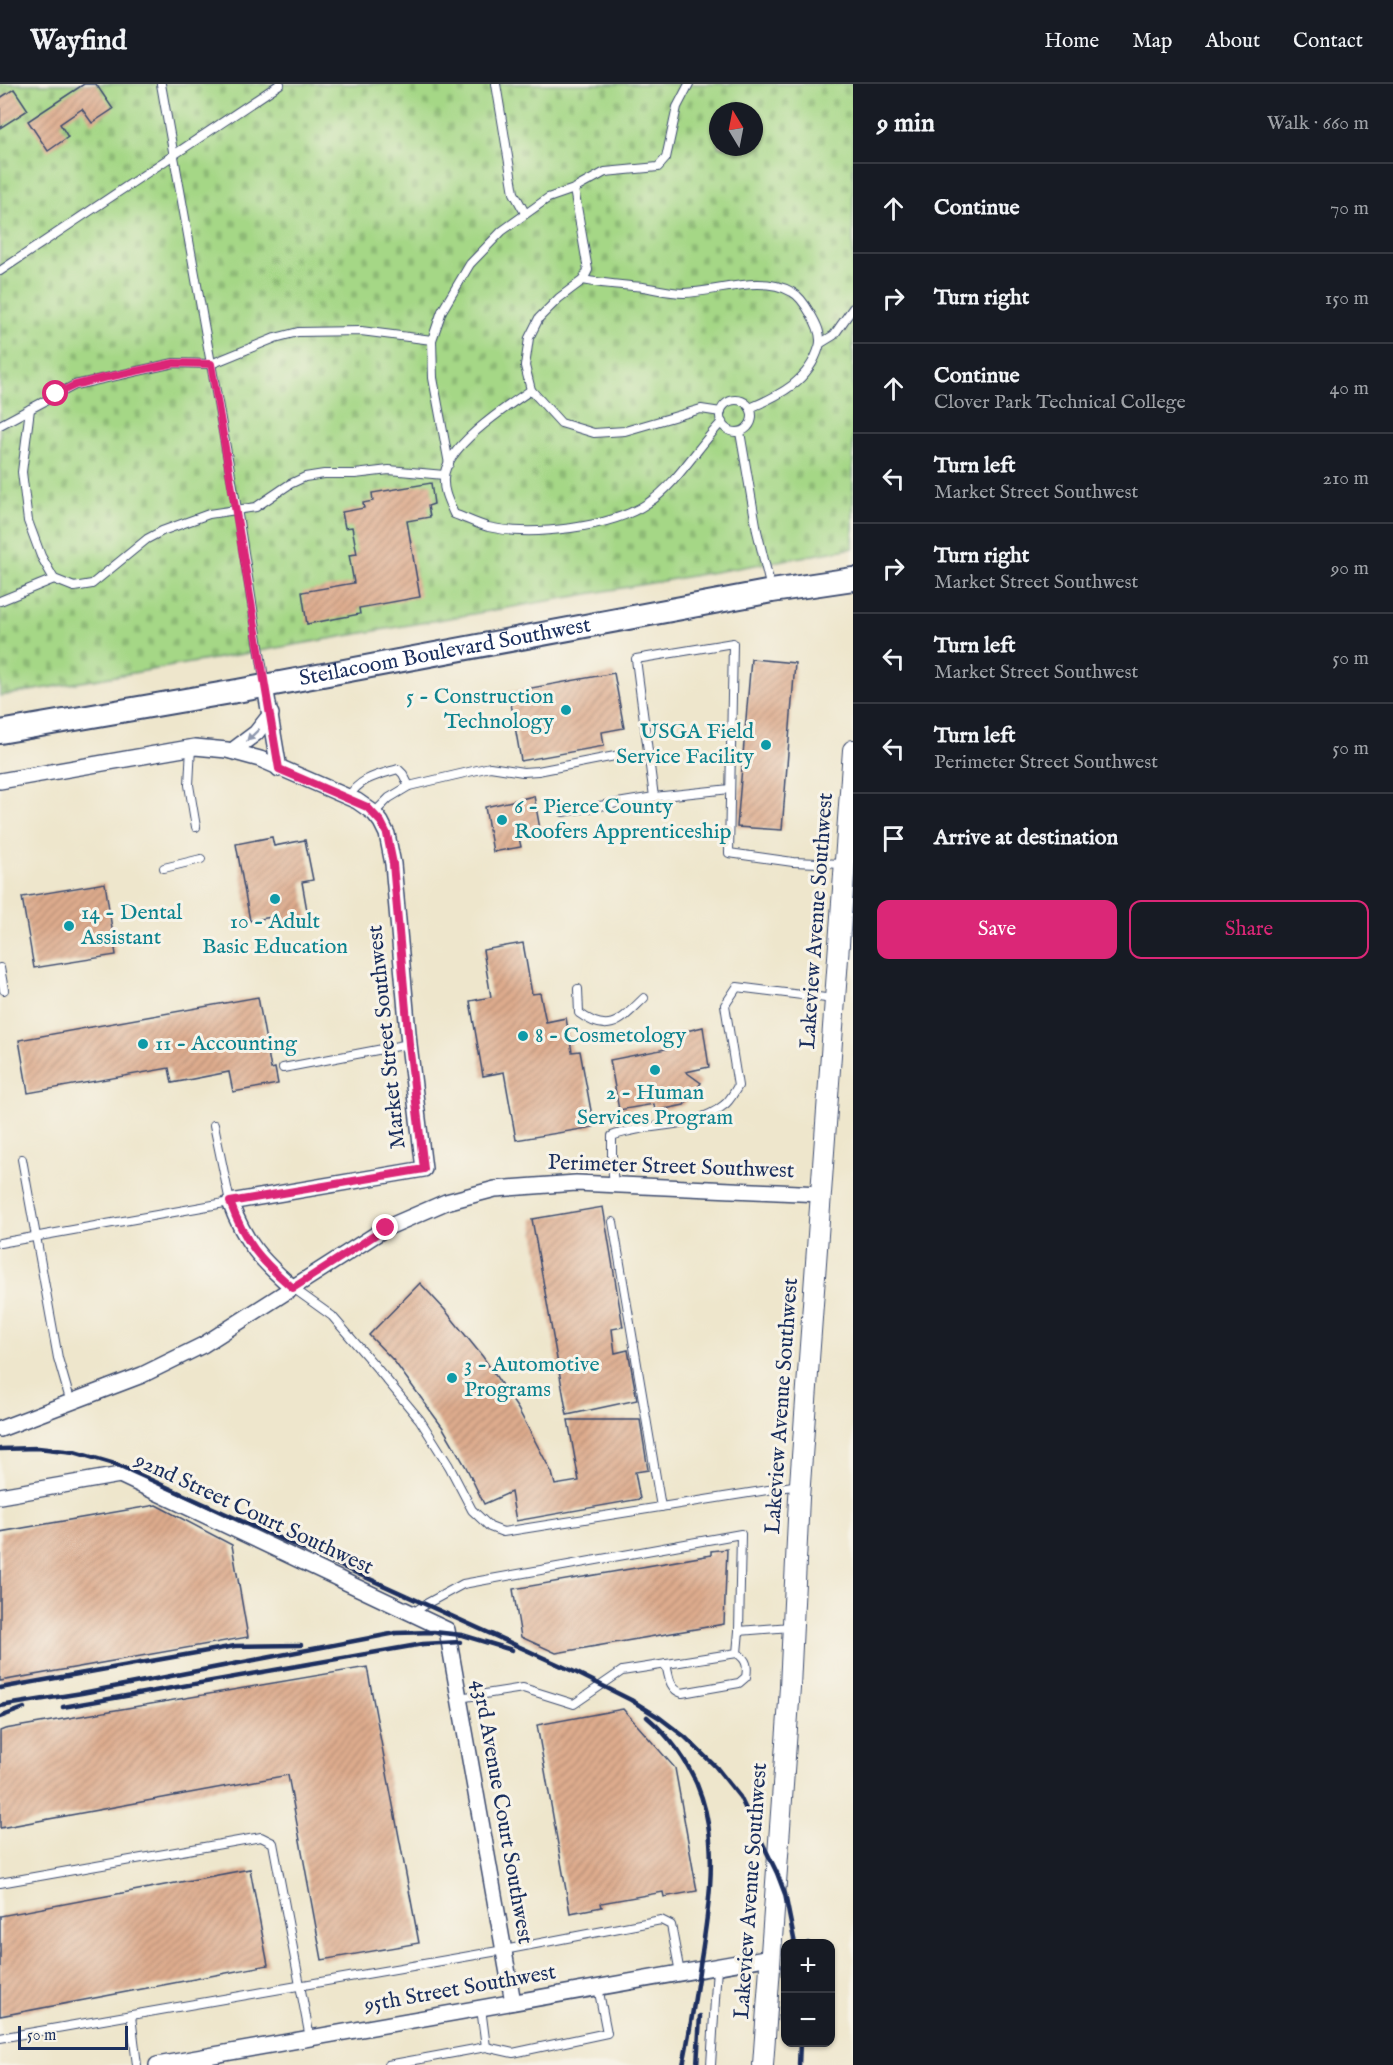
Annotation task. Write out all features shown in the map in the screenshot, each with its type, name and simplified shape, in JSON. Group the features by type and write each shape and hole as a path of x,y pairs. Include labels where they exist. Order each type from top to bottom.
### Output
{"main road":[{"name":"Steilacoom Boulevard Southwest","path":"0,732 265,686 772,591 853,579"}],"street":[{"path":"265,686 279,769"},
{"path":"232,751 256,733 271,714"},
{"path":"0,781 192,747 213,747 260,759 348,798 374,813"},
{"name":"Lakeview Avenue Southwest","path":"763,2065 793,1627 800,1485 853,750"},
{"name":"Market Street Southwest","path":"230,1202 424,1169 390,848 387,834 374,813"},
{"name":"Perimeter Street Southwest","path":"0,1429 142,1375 203,1345 386,1228 446,1202 495,1189 576,1183 821,1194"},
{"path":"230,1202 239,1227 253,1249 267,1266 293,1288"},
{"name":"92nd Street Court Southwest","path":"0,1496 120,1474 447,1630"},
{"name":"43rd Avenue Court Southwest","path":"447,1630 513,2002"},
{"name":"95th Street Southwest","path":"157,2065 771,1957"}],"lane":[{"path":"161,84 237,509 265,686"},
{"path":"0,271 280,84"},
{"path":"496,84 514,193 525,213"},
{"path":"449,464 433,378 432,340 442,311 470,264 502,231 548,198 574,189 605,172 658,167 666,158 677,107 689,84"},
{"path":"574,189 588,270 583,280 539,318 529,338 525,366 531,390 561,423 594,433 625,431 701,409 721,412"},
{"path":"583,280 682,293 749,285 772,285 793,292 817,324 821,343 815,362 800,380 781,395 750,408"},
{"path":"821,343 834,335 853,308"},
{"path":"0,425 65,390 94,380 174,363 211,364 275,338 298,332 361,331 432,340"},
{"path":"531,390 496,414 454,452 444,476 445,494 454,514 489,527 524,531 573,528 613,520 648,503 679,474 722,422"},
{"path":"734,400 750,408 752,421 740,432 729,430 722,422 721,412 728,403 734,400"},
{"path":"30,409 22,472 28,521 41,556 54,579 74,587 92,584 147,539 162,531 209,514 256,507 290,484 305,477 389,470 444,476"},
{"path":"740,432 758,531 772,591"},
{"path":"0,601 54,579"},
{"path":"654,797 636,659 733,643 729,853 793,862 845,864"},
{"path":"192,747 189,785 196,826"},
{"path":"374,813 389,798 409,786 490,767 523,772 538,771 615,756"},
{"path":"348,798 354,787 369,778 398,768 404,774 409,786"},
{"path":"563,812 654,797 730,789"},
{"path":"164,867 201,860"},
{"path":"0,968 4,990"},
{"path":"614,1185 612,1136 626,1131 700,1119 725,1105 738,1086 725,1005 737,987 835,1000"},
{"path":"578,989 579,1013 593,1023 608,1024 621,1020 644,998"},
{"path":"283,1068 409,1044"},
{"path":"0,1243 230,1202 214,1125"},
{"path":"22,1159 58,1358 71,1403"},
{"path":"614,1221 661,1507"},
{"path":"293,1288 332,1316 412,1411 449,1466 472,1510 490,1527 503,1532 800,1485"},
{"path":"412,1614 463,1584 741,1534 737,1653"},
{"path":"739,1631 793,1627"},
{"path":"459,1698 523,1688 574,1704 622,1671 666,1664 737,1653 745,1659 747,1668 746,1677 739,1683 682,1693 672,1686 666,1664"},
{"path":"0,1883 261,1837 273,1843 310,2038"},
{"path":"0,2038 300,1987 661,1920 671,1925 680,1973"},
{"path":"711,2065 717,1966"},
{"path":"388,2065 486,2047 513,2053 607,2033 598,1988"},
{"path":"481,2008 486,2047"},
{"path":"130,2016 137,2065"}],"green space":[{"path":"0,84 853,84 853,548 0,696"}],"building":[{"path":"84,84 96,84 113,109 92,123 82,109 60,124 68,137 48,151 28,121"},
{"path":"14,89 28,110 0,128 0,98"},
{"path":"431,483 434,504 428,506 430,517 407,521 420,597 359,608 360,614 307,624 302,592 354,583 349,555 357,554 352,527 345,528 342,512 364,508 363,503 373,501 372,493"},
{"name":"USGA Field Service Facility","path":"751,659 795,663 782,830 737,827"},
{"name":"5 - Construction Technology","path":"614,673 624,728 602,732 604,746 521,761 509,692"},
{"name":"6 - Pierce County Roofers Apprenticeship","path":"534,796 540,829 518,833 521,847 493,852 485,807"},
{"name":"10 - Adult Basic Education","path":"272,837 274,846 305,840 313,880 302,882 309,922 279,928 277,916 250,921 236,844"},
{"name":"14 - Dental Assistant","path":"105,883 116,955 34,968 22,897"},
{"name":"8 - Cosmetology","path":"523,943 532,994 540,993 546,1022 566,1018 572,1052 580,1051 594,1127 516,1140 504,1072 483,1076 470,1001 491,997 483,950"},
{"name":"11 - Accounting","path":"258,997 271,1069 275,1068 278,1084 233,1092 229,1072 172,1083 169,1068 28,1093 19,1040"},
{"name":"2 - Human Services Program","path":"703,1027 709,1067 686,1072 701,1083 684,1105 655,1111 654,1104 619,1110 610,1060 681,1046 678,1033"},
{"path":"603,1207 623,1327 612,1329 615,1353 628,1350 637,1400 567,1415 532,1219"},
{"name":"3 - Automotive Programs","path":"420,1283 483,1357 518,1409 552,1473 555,1485 579,1481 568,1420 640,1420 648,1470 635,1472 640,1499 516,1521 511,1492 484,1504 443,1428 394,1361 369,1335"},
{"path":"156,1505 232,1545 248,1637 0,1681 0,1532"},
{"path":"727,1549 724,1624 556,1653 521,1637 513,1589 711,1555 711,1551"},
{"path":"367,1667 419,1943 322,1960 288,1775 0,1828 0,1731"},
{"path":"623,1709 675,1768 697,1891 664,1897 663,1892 601,1903 602,1907 570,1913 537,1725"},
{"path":"250,1869 268,1965 0,2016 0,1916"}],"railway":[{"path":"0,1449 38,1448 74,1452 118,1465 577,1673 631,1700 685,1737 716,1767 740,1797 785,1894 794,1939"},
{"path":"0,1706 82,1693 396,1633 434,1632 462,1635 512,1650"},
{"path":"63,1707 423,1644 460,1642"},
{"path":"0,1688 235,1646 301,1645"},
{"path":"0,1717 24,1708"},
{"path":"647,1717 672,1742 690,1769 701,1796 708,1825 711,1855 707,1918 683,2065"},
{"path":"697,2065 700,2016"},
{"path":"799,2065 800,2047"}],"place":[{"name":"5 - Construction Technology","path":"566,710"},
{"name":"USGA Field Service Facility","path":"766,745"},
{"name":"6 - Pierce County Roofers Apprenticeship","path":"502,820"},
{"name":"10 - Adult Basic Education","path":"275,899"},
{"name":"14 - Dental Assistant","path":"69,926"},
{"name":"8 - Cosmetology","path":"523,1036"},
{"name":"11 - Accounting","path":"143,1044"},
{"name":"2 - Human Services Program","path":"655,1070"},
{"name":"3 - Automotive Programs","path":"452,1378"}],"route":[{"path":"56,394 75,385 94,380 174,363 211,364 279,769 367,807 381,822 387,834 393,864 409,1044 424,1169 230,1202 239,1227 253,1249 267,1266 293,1288 386,1228"}]}
